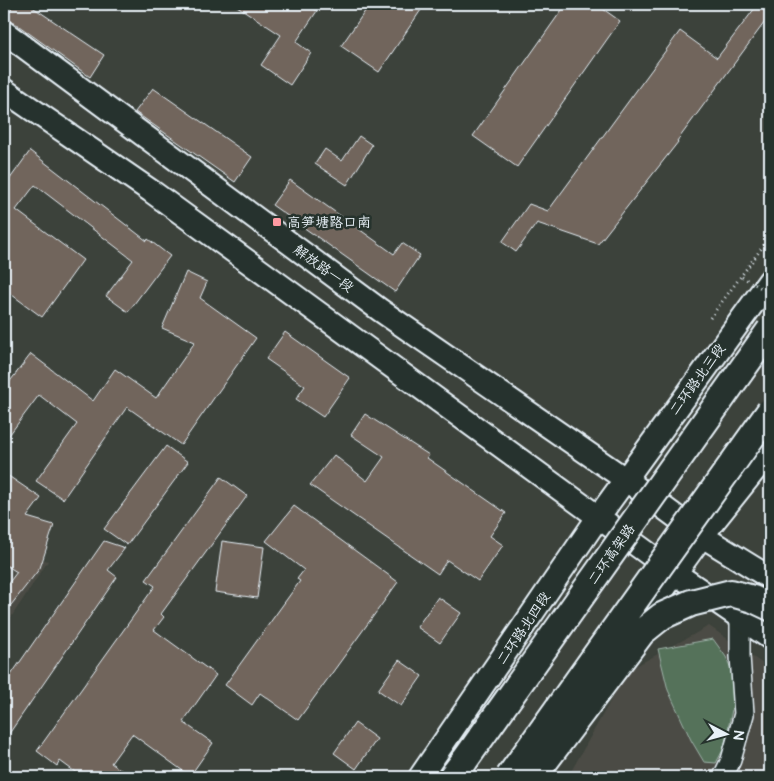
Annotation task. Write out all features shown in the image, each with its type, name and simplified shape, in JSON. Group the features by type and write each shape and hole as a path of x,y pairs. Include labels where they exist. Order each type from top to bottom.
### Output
{"highway":[{"name":"二环高架路","path":"452,777 770,330"},
{"path":"509,777 770,411"},
{"path":"532,777 642,632 662,616 691,603 731,593 753,599 770,607"}],"main road":[{"name":"解放路一段","path":"4,32 380,310 625,479 702,536 770,578"},
{"path":"4,90 151,190 675,573 770,638"},
{"name":"二环路北三段","path":"625,479 770,280"},
{"path":"532,777 702,536 770,451"},
{"name":"二环路北四段","path":"420,777 625,479"}],"street":[{"path":"723,777 731,760 744,714 740,656 740,617"}],"path":[{"path":"710,318 770,237"},
{"path":"742,277 770,293"}],"shaded area":[{"path":"4,548 48,561 4,628"},
{"path":"709,626 770,669 770,777 568,777 627,671"}],"green space":[{"path":"713,639 726,657 734,676 734,700 724,748 716,763 704,762 691,740 668,690 658,649"}],"building":[{"path":"14,4 28,4 104,55 90,77 12,21 5,19"},
{"path":"234,4 306,4 317,11 296,42 311,53 290,85 261,65 281,35"},
{"path":"370,4 425,4 379,72 341,46"},
{"path":"566,4 596,4 620,21 517,167 473,136"},
{"path":"758,4 770,4 770,15 678,142 598,244 537,223 516,252 502,242 529,204 548,211 680,31 717,58"},
{"path":"153,88 252,157 235,182 135,112"},
{"path":"359,136 372,145 347,185 315,164 325,149 342,161"},
{"path":"30,151 147,241 148,239 170,256 128,312 106,296 133,260 35,185 16,210 83,260 42,317 4,289 4,187"},
{"path":"290,180 394,254 402,243 420,255 395,292 272,205"},
{"path":"186,272 207,282 200,298 256,338 181,445 127,407 63,499 36,481 77,424 39,395 4,442 4,389 31,354 93,401 115,369 156,398 195,342 162,328"},
{"path":"285,332 350,378 323,417 296,399 305,386 266,359"},
{"path":"365,414 429,455 427,458 506,513 490,536 503,545 478,581 447,560 438,574 310,485 334,455 367,481 384,457 351,435"},
{"path":"166,446 188,462 127,545 104,529"},
{"path":"4,473 41,498 27,517 54,525 40,568 4,614 4,589 17,572 4,564"},
{"path":"221,477 247,496 161,614 164,617 154,630 216,675 183,722 213,743 190,776 132,734 111,763 131,777 82,777 60,761 57,766 37,751 155,586 146,580"},
{"path":"294,506 398,582 298,720 260,693 252,705 225,685 300,581 297,579 304,570 266,541"},
{"path":"104,541 125,548 108,570 117,577 4,741 4,685"},
{"path":"222,541 264,547 257,598 215,592"},
{"path":"438,597 461,613 440,643 417,627"},
{"path":"399,660 422,676 401,706 378,690"},
{"path":"355,723 377,739 356,769 334,753"}],"place":[{"name":"高笋塘路口南","path":"277,222"}]}
